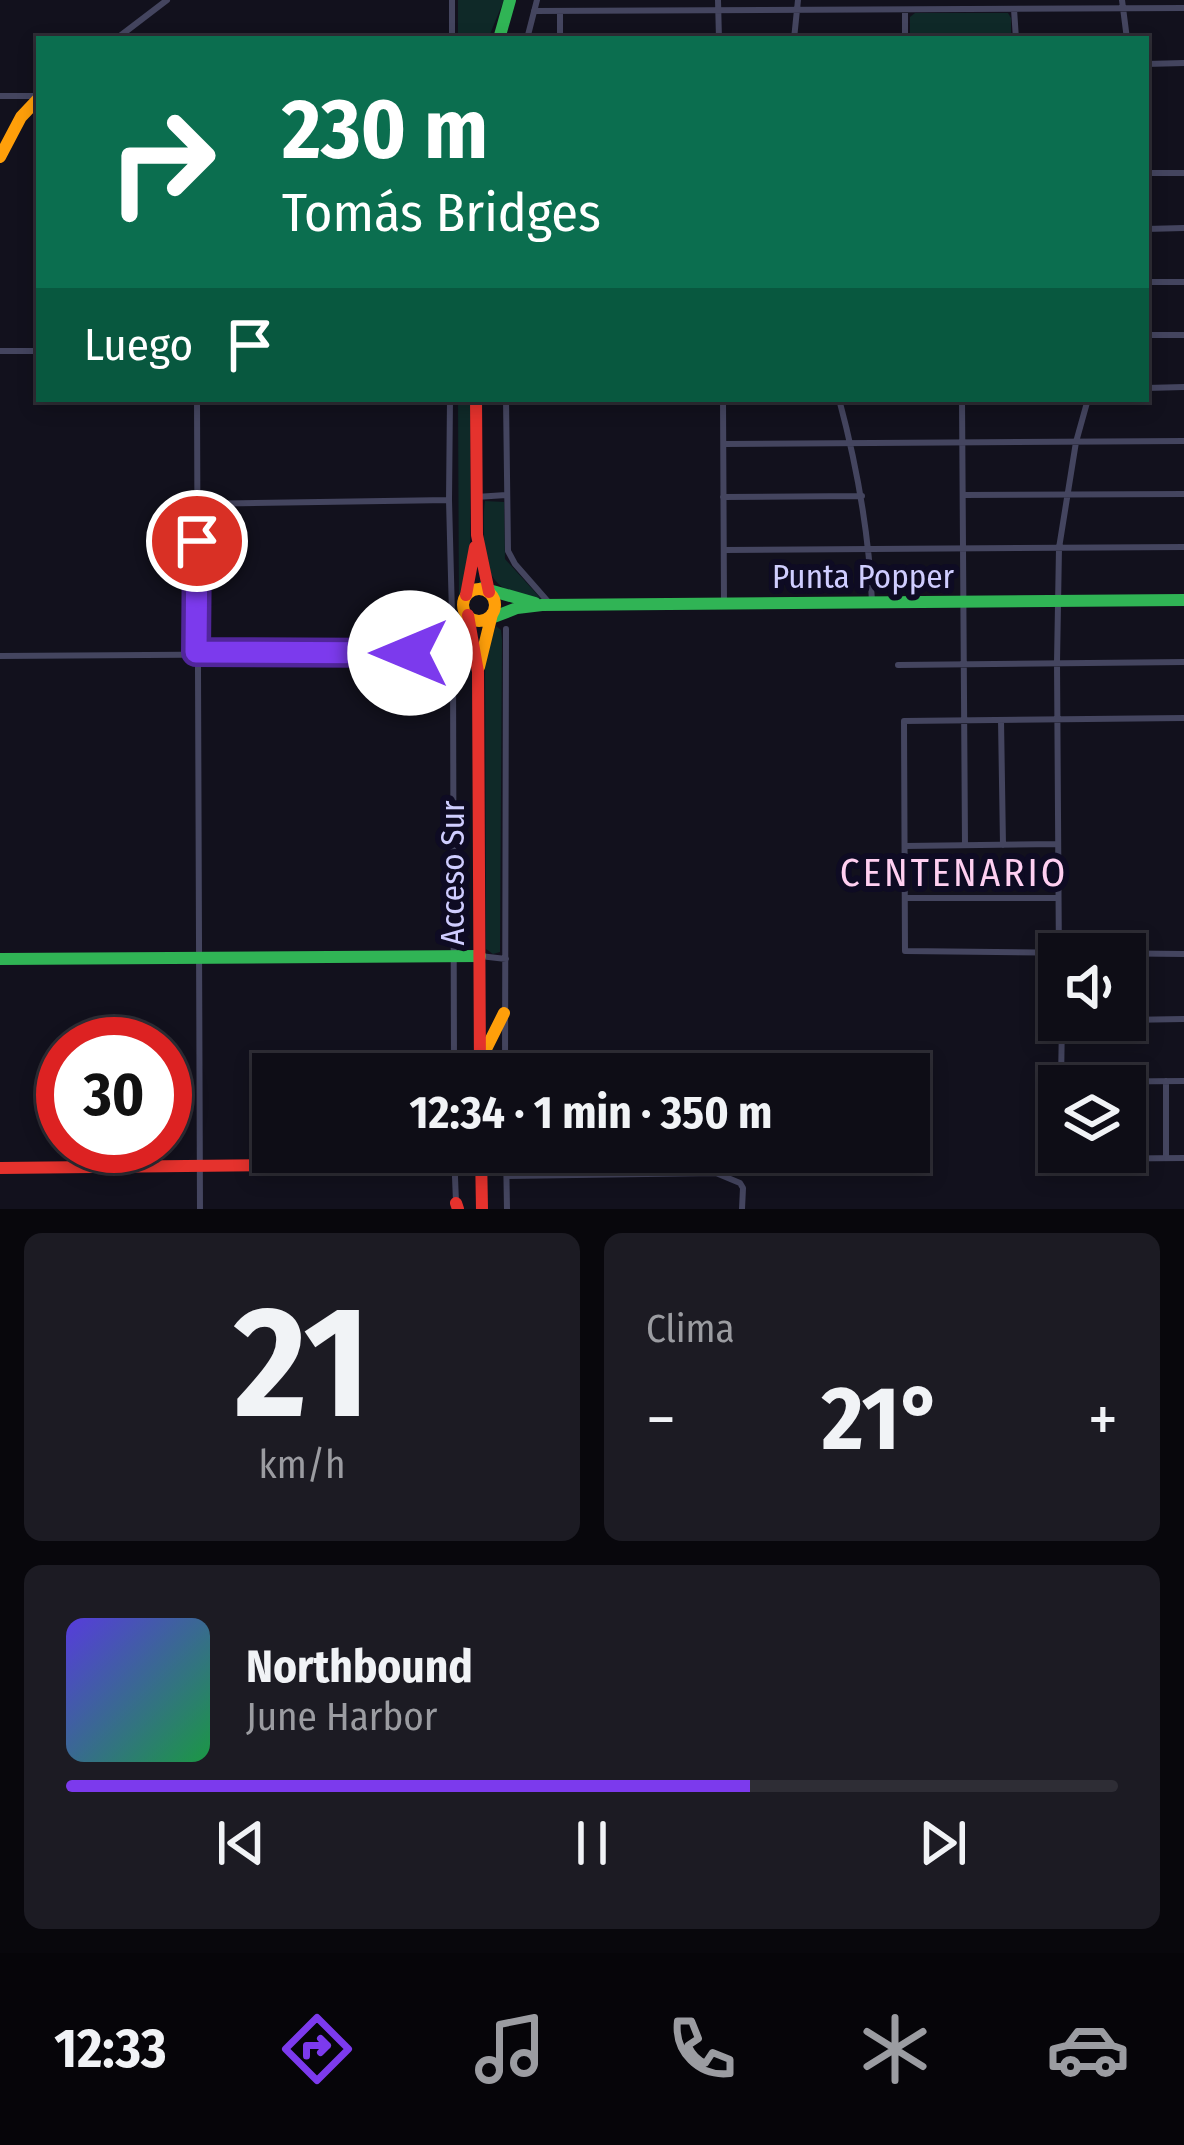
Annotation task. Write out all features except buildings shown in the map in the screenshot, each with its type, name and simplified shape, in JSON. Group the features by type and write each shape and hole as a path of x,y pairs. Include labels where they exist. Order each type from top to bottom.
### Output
{"street":[{"path":"120,36 166,0"},
{"path":"452,0 452,36"},
{"path":"497,35 510,0"},
{"path":"528,36 537,0"},
{"path":"718,0 718,36"},
{"path":"794,36 798,0"},
{"path":"534,11 905,10 960,4 1015,9 1122,4 1184,8"},
{"path":"1122,4 1127,36"},
{"path":"1015,9 1016,36"},
{"path":"905,10 905,36"},
{"path":"560,12 560,36"},
{"path":"1149,64 1184,63"},
{"path":"0,96 36,97"},
{"path":"0,157 16,125 36,101"},
{"path":"1149,173 1184,173"},
{"path":"1149,229 1184,228"},
{"path":"1149,282 1184,282"},
{"path":"1149,335 1184,335"},
{"path":"0,351 36,351"},
{"path":"1149,388 1184,388"},
{"path":"197,402 200,1209"},
{"path":"451,402 454,1053"},
{"path":"476,402 477,535 486,589 493,600 490,618 478,622 468,615 466,599 477,535"},
{"path":"506,402 510,558 547,605"},
{"path":"723,402 724,603"},
{"path":"840,402 862,496 872,603"},
{"path":"962,402 965,845"},
{"path":"1058,933 1059,548 1087,402"},
{"path":"724,444 1184,441"},
{"path":"962,495 1184,494"},
{"path":"476,497 506,495"},
{"path":"723,497 862,496"},
{"path":"198,504 449,500"},
{"path":"724,550 1184,547"},
{"path":"466,599 472,590 486,589"},
{"name":"Punta Popper","path":"486,589 547,605"},
{"name":"Punta Popper","path":"490,618 517,608 547,605 1184,601"},
{"path":"482,651 495,625 517,608"},
{"name":"Acceso Sur","path":"468,615 478,672 480,1053"},
{"name":"Acceso Sur","path":"478,672 490,618"},
{"path":"505,1053 506,629"},
{"path":"0,656 453,653"},
{"path":"898,664 1184,662"},
{"path":"1038,953 905,951 904,721 1184,718"},
{"path":"1001,719 1003,845"},
{"path":"905,845 1058,844"},
{"path":"907,898 1058,898"},
{"path":"1146,954 1184,955"},
{"path":"0,959 506,959"},
{"path":"486,1053 504,1013"},
{"path":"1146,1020 1184,1019"},
{"path":"1166,1081 1166,1158"},
{"path":"1146,1082 1184,1081"},
{"path":"1146,1157 1184,1158"},
{"path":"0,1168 252,1163"},
{"path":"507,1209 506,1176 702,1172 740,1183 742,1209"},
{"path":"455,1173 457,1207"},
{"path":"481,1173 482,1209"}],"green space":[{"path":"458,0 504,0 489,36 458,36"},
{"path":"915,13 1008,13 1011,36 910,36 910,17"},
{"path":"458,402 470,402 470,564 459,607"},
{"path":"485,501 504,502 505,559 543,601 506,590 492,575 485,553"},
{"path":"496,626 502,640 500,952 493,954 486,949 485,656"}],"traffic: fast":[{"path":"500,36 510,0"},
{"path":"482,588 535,603"},
{"path":"486,620 542,605 1184,600"},
{"path":"0,959 480,956"}],"traffic: slow":[{"path":"0,157 21,117 36,101"},
{"path":"479,589 490,594 495,605 490,616 479,621 468,616 463,605 468,594 479,589"},
{"path":"479,667 492,614"},
{"path":"484,1053 504,1013"}],"traffic: jam":[{"path":"476,402 477,535 489,592"},
{"path":"466,595 475,547"},
{"path":"468,615 478,672 480,1053"},
{"path":"0,1168 252,1165"},
{"path":"481,1173 482,1209"},
{"path":"456,1203 458,1209"}],"district":[{"name":"CENTENARIO","path":"954,872"}],"route":[{"path":"197,541 196,652 410,653"}]}
